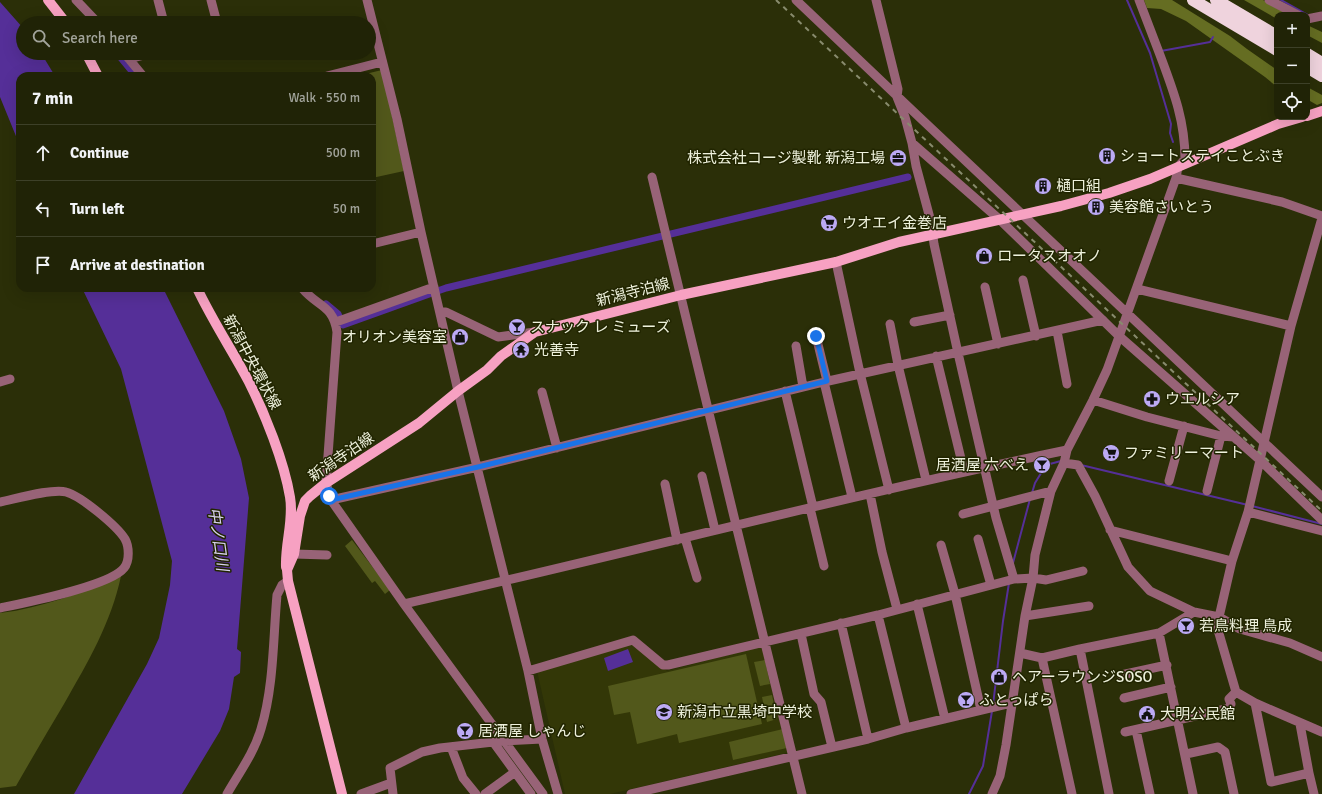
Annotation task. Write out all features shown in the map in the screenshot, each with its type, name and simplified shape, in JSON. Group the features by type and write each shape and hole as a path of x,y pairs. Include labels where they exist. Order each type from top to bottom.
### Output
{"highway":[{"path":"1193,0 1274,48"},
{"path":"1216,0 1274,34"},
{"path":"1310,56 1322,63"},
{"path":"1310,70 1322,76"}],"main road":[{"path":"48,0 61,16"},
{"path":"90,60 96,72"},
{"path":"1310,115 1322,111"},
{"name":"新潟寺泊線","path":"342,794 288,581 287,570 294,554 300,516 305,501 326,483 419,423 458,391 487,370 501,356 535,332 682,295 836,262 899,242 1109,193 1178,167 1278,124 1292,120"},
{"name":"新潟中央環状線","path":"199,292 249,382 264,415 282,464 291,507 291,527 287,550 287,570"}],"street":[{"path":"76,0 91,16"},
{"path":"158,0 162,16"},
{"path":"211,0 215,16"},
{"path":"367,0 371,16"},
{"path":"796,0 1322,497"},
{"path":"876,0 898,89 897,97 905,117 934,234 934,244 958,353 995,506 996,518 1014,579"},
{"path":"992,794 1000,776 1020,653 1024,616 1033,578 1035,555 1051,491 1064,463 1067,450 1107,370 1176,178 1178,167 1185,159 1182,125 1176,97 1139,0"},
{"path":"1269,0 1292,12"},
{"path":"1310,18 1322,16"},
{"path":"376,37 398,118 421,232 441,312 458,391 528,671 542,739 558,794"},
{"path":"129,60 140,72"},
{"path":"343,72 382,62"},
{"path":"912,143 998,220 1119,336 1260,460 1322,520"},
{"path":"652,177 682,295 708,410 802,794"},
{"path":"1176,178 1282,202 1322,217 1291,326 1248,512 1232,561 1219,617 1218,630 1236,692 1255,703 1300,724 1322,732"},
{"path":"376,243 421,232"},
{"path":"836,262 860,373 888,490"},
{"path":"1023,280 1036,336"},
{"path":"336,322 434,287"},
{"path":"985,287 998,344"},
{"path":"1136,288 1291,326"},
{"path":"305,292 330,312 336,322 337,340 326,483 331,500 404,604 543,794"},
{"path":"441,312 446,312 498,337 535,332"},
{"path":"914,322 950,315"},
{"path":"331,500 478,467 860,373 1036,336 1103,320"},
{"path":"890,324 898,366 926,480"},
{"path":"1057,331 1067,384"},
{"path":"816,336 825,382 852,497"},
{"path":"796,346 804,387"},
{"path":"936,356 964,471"},
{"path":"0,382 10,380"},
{"path":"785,391 824,566"},
{"path":"542,392 557,448"},
{"path":"1093,400 1147,417 1221,436 1234,437"},
{"path":"1169,481 1184,426"},
{"path":"1207,491 1221,436"},
{"path":"404,604 506,581 852,497 888,490 964,471 1067,450"},
{"path":"1064,463 1078,465 1095,496 1128,567 1150,591 1194,612 1219,617 1240,629 1290,643 1322,657"},
{"path":"702,476 715,530"},
{"path":"665,484 681,539 697,578"},
{"path":"0,502 41,493 65,491 80,499 117,529 126,540 128,550 124,568 102,581 54,596 0,608"},
{"path":"963,514 1051,491"},
{"path":"870,494 882,552 897,609"},
{"path":"1248,512 1322,531"},
{"path":"1110,530 1232,561"},
{"path":"978,539 991,585"},
{"path":"941,545 955,594 981,710"},
{"path":"294,554 327,554"},
{"path":"528,671 633,640 663,665 668,665 878,615 1014,579 1033,578 1046,580 1083,571"},
{"path":"227,794 251,753 261,728 266,710 272,664 277,595 282,584 288,581"},
{"path":"916,604 945,719"},
{"path":"1024,616 1089,606"},
{"path":"1020,653 1042,658 1159,633 1194,612"},
{"path":"878,615 906,728"},
{"path":"841,623 868,739"},
{"path":"1159,633 1186,754 1193,794"},
{"path":"801,634 814,694 821,702 832,747"},
{"path":"1080,649 1109,794"},
{"path":"1042,658 1072,794"},
{"path":"1121,675 1166,665"},
{"path":"1124,698 1171,688"},
{"path":"1124,732 1230,708 1231,704 1229,699 1236,692"},
{"path":"631,794 868,739 906,728 1011,703"},
{"path":"1255,703 1271,782 1309,773"},
{"path":"1300,724 1314,794"},
{"path":"1136,730 1150,794"},
{"path":"393,794 391,783 392,774 390,768 422,752 451,747 542,739"},
{"path":"494,743 531,794"},
{"path":"451,747 463,778 476,794"},
{"path":"1186,754 1218,747 1225,752 1234,794"},
{"path":"485,794 515,772"},
{"path":"361,794 391,783"}],"shaded area":[{"path":"1144,0 1172,0 1230,36 1274,68 1274,84 1186,21 1161,9 1147,8"},
{"path":"1244,0 1263,0 1285,12 1274,12 1274,17"},
{"path":"1310,26 1322,32 1322,43 1310,37"},
{"path":"382,70 404,171 376,177 376,72 374,72"},
{"path":"1310,89 1322,95 1322,103 1317,105 1310,101"},
{"path":"352,540 390,590 385,594 375,581 372,583 345,546"},
{"path":"121,576 117,593 105,626 73,688 16,786 0,788 0,613 16,611 47,603"},
{"name":"新潟市立黒埼中学校","path":"634,643 667,671 766,645 790,752 610,794 565,794 537,671"},
{"path":"746,654 762,724 679,743 677,734 637,744 630,712 614,715 608,686"},
{"path":"765,660 770,684 760,686 754,662"},
{"path":"772,695 777,719 767,722 762,697"},
{"path":"783,729 787,748 733,760 729,742"}],"water":[{"path":"0,2 16,20 16,60 45,60 53,72 16,72 16,136 0,97"},
{"name":"中ノ口川","path":"84,292 165,292 224,411 241,459 249,498 237,649 241,652 240,673 234,677 229,709 220,731 182,794 74,794 147,664 159,638 170,585 172,561 121,369"},
{"path":"628,649 633,662 608,671 604,658"}],"waterway":[{"path":"1127,0 1150,53 1171,124 1170,133 1173,142"},
{"path":"1281,0 1303,12"},
{"path":"1161,51 1210,42 1213,37"},
{"path":"123,60 133,72"},
{"path":"326,304 338,314 343,325 446,288 908,177"},
{"path":"1032,493 1035,483 1046,465 1061,461"},
{"path":"1081,465 1248,505"},
{"path":"1013,563 1030,499"},
{"path":"1252,506 1322,524"},
{"path":"993,705 1009,583"},
{"path":"969,794 983,766 992,711"}],"railway":[{"path":"776,0 1322,511"}],"place":[{"name":"ショートステイことぶき","path":"1107,156"},
{"name":"株式会社コージ製靴 新潟工場","path":"898,158"},
{"name":"樋口組","path":"1043,186"},
{"name":"美容館さいとう","path":"1096,207"},
{"name":"ウオエイ金巻店","path":"829,223"},
{"name":"ロータスオオノ","path":"984,256"},
{"name":"スナック レ ミューズ","path":"517,327"},
{"name":"オリオン美容室","path":"460,337"},
{"name":"光善寺","path":"521,350"},
{"name":"ウエルシア","path":"1152,399"},
{"name":"ファミリーマート","path":"1111,453"},
{"name":"居酒屋 六べえ","path":"1042,465"},
{"name":"若鳥料理 鳥成","path":"1186,626"},
{"name":"ヘアーラウンジSOSO","path":"999,677"},
{"name":"ふとっぱら","path":"966,700"},
{"name":"新潟市立黒埼中学校","path":"664,712"},
{"name":"大明公民館","path":"1147,714"},
{"name":"居酒屋 しゃんじ","path":"465,731"}],"route":[{"path":"329,496 331,500 478,467 827,381 816,336"}]}
